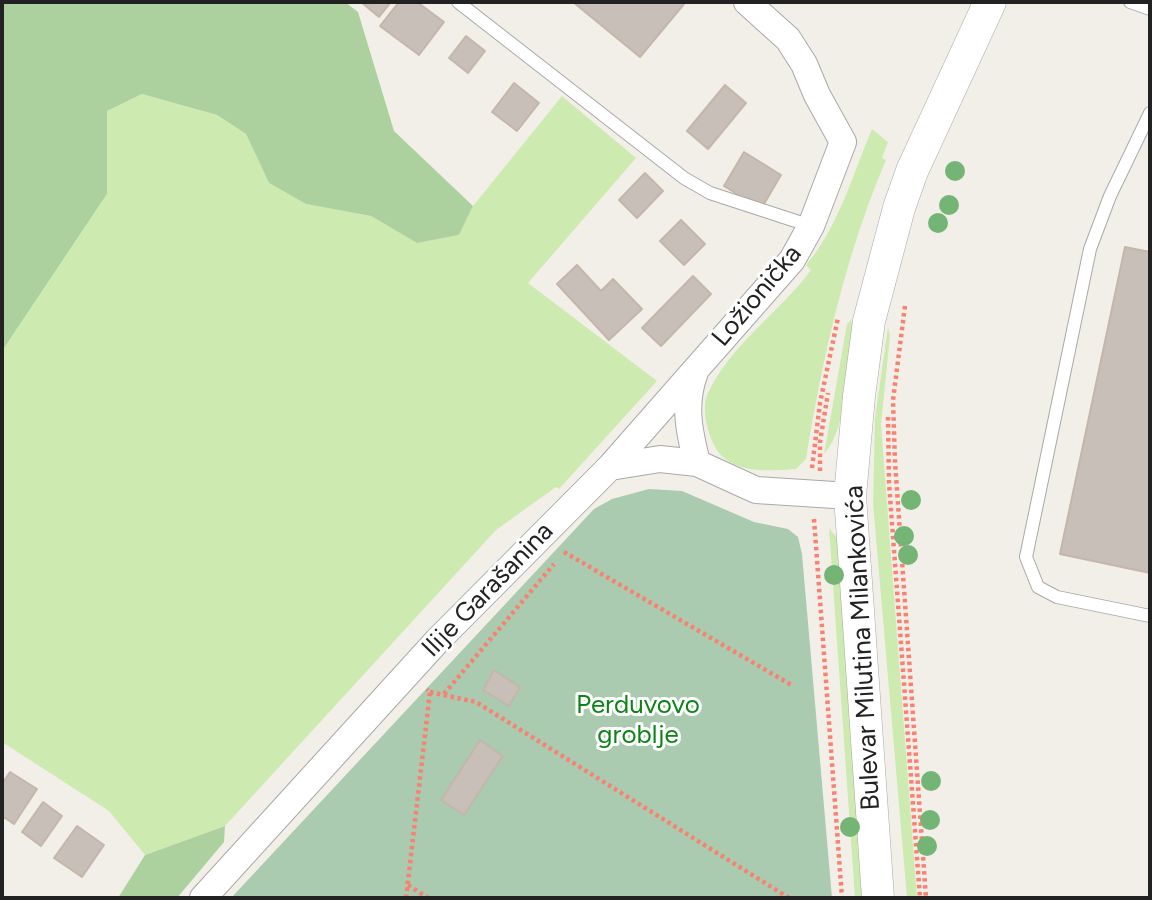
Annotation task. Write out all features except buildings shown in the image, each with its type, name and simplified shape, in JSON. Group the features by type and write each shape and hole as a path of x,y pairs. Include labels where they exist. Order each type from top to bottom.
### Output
{"street":[{"name":"Ložionička","path":"610,467 792,260 811,226 844,142 817,95 804,64 788,39 747,2"},
{"name":"Bulevar Milutina Milankovića","path":"878,898 850,496 869,321 895,220 912,171 990,2"},
{"path":"697,463 687,410 689,389 698,365"},
{"path":"610,467 660,459 697,463 756,490 850,496"},
{"name":"Ilije Garašanina","path":"203,898 438,640 610,467"}],"lane":[{"path":"458,2 684,178 710,193 811,226"},
{"path":"1130,2 1150,9"},
{"path":"1150,113 1110,196 1090,249 1026,557 1038,587 1057,597 1150,616"}],"path":[{"path":"906,298 892,400 926,898"},
{"path":"899,303 888,403 889,483 920,898"},
{"path":"444,694 565,550 793,686"},
{"path":"422,685 430,692 476,702 789,898"},
{"path":"406,898 430,692"},
{"path":"408,886 428,898"}],"green space":[{"path":"2,2 345,2 358,12 394,131 473,206 459,235 417,243 371,216 306,204 269,183 246,134 217,115 142,94 107,111 107,194 2,351"},
{"path":"142,94 217,115 246,134 269,183 306,204 371,216 417,243 459,235 473,206 562,96 636,158 528,283 657,381 559,489 556,487 496,530 225,826 145,855 109,811 2,742 2,351 107,194 107,111"},
{"path":"872,129 888,142 882,158 886,160 871,196 837,307 806,459 796,469 773,470 750,469 729,462 714,445 707,426 705,412 708,393 729,359 811,270 806,265 836,218"},
{"path":"851,320 853,325 843,410 832,442 824,454 847,324"},
{"path":"888,327 890,336 881,424 917,898 907,898 873,503 875,418"},
{"name":"Perduvovo groblje","path":"649,489 682,491 754,522 788,529 798,537 802,554 832,898 231,898 594,509 612,499"},
{"path":"829,528 840,542 865,898 855,898"},
{"path":"225,826 224,842 177,898 118,898 145,855"}]}
